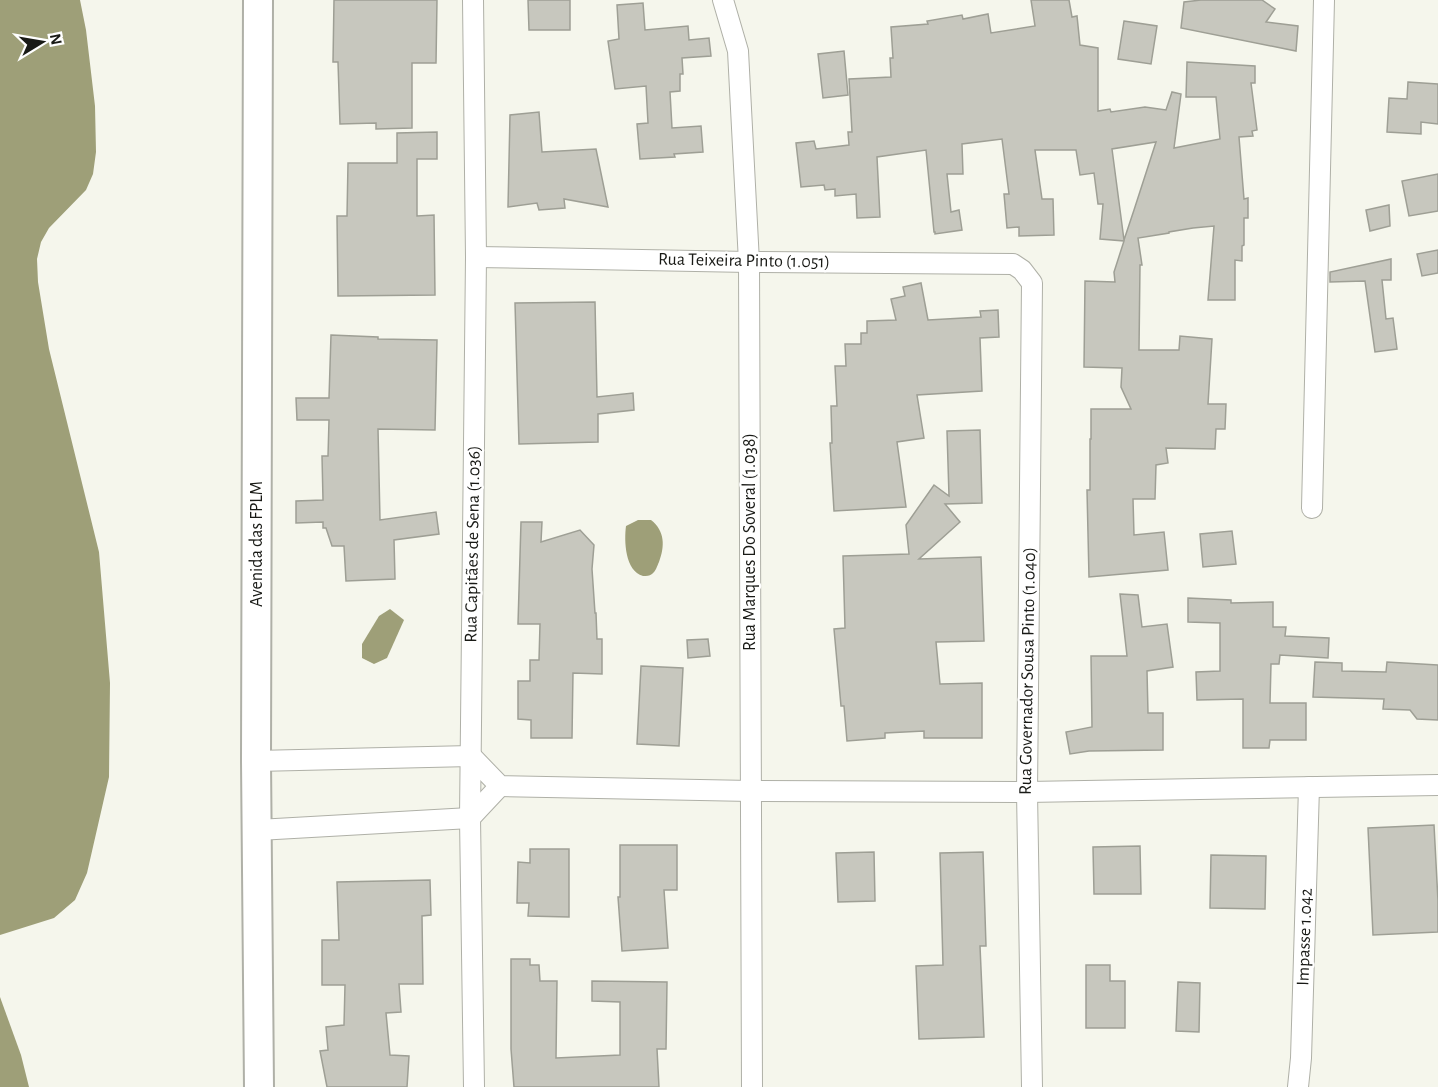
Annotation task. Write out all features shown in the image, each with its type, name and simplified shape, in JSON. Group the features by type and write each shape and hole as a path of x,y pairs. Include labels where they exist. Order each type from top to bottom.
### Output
{"street":[{"name":"Avenida das FPLM","path":"258,0 256,761 259,1087"},
{"name":"Rua Capitães de Sena (1.036)","path":"473,0 476,257 470,818 474,1087"},
{"name":"Rua Marques Do Soveral (1.038)","path":"723,0 738,51 749,262 752,1087"},
{"path":"1312,508 1324,0"},
{"name":"Rua Teixeira Pinto (1.051)","path":"476,257 1012,264"},
{"name":"Rua Governador Sousa Pinto (1.040)","path":"1012,264 1022,270 1032,282 1027,792 1032,1087"},
{"path":"256,761 471,756 500,786 751,791 1027,792 1438,785"},
{"path":"258,830 470,818 500,786"},
{"name":"Impasse 1.042","path":"1298,1087 1301,1058 1309,787"}],"shaded area":[{"path":"0,0 80,0 86,30 95,106 96,152 93,174 86,190 49,228 41,242 37,259 38,282 49,349 99,552 110,683 109,777 87,873 75,900 54,918 0,935"},
{"path":"638,520 651,520 659,529 662,539 659,562 652,574 648,576 637,573 632,568 627,555 626,526"},
{"path":"390,609 404,620 387,658 374,664 362,658 362,644 379,616"},
{"path":"0,997 21,1055 29,1087 0,1087"}],"building":[{"path":"334,0 437,0 436,63 412,63 412,128 376,129 376,123 340,124 338,62 333,62"},
{"path":"528,0 570,0 570,30 529,30"},
{"path":"1031,0 1069,0 1072,17 1077,16 1080,45 1098,48 1098,111 1110,109 1111,112 1145,107 1166,110 1172,92 1181,94 1174,148 1220,139 1216,97 1186,97 1187,62 1255,66 1255,83 1251,83 1257,130 1252,131 1253,136 1239,137 1244,199 1248,198 1248,218 1244,218 1242,261 1235,260 1235,300 1208,300 1214,226 1138,238 1142,265 1140,265 1139,350 1179,350 1180,336 1212,339 1208,404 1226,404 1225,429 1216,429 1215,449 1166,448 1168,463 1156,465 1155,499 1133,499 1134,535 1164,532 1168,570 1089,577 1087,490 1090,490 1091,409 1131,409 1121,387 1122,368 1084,367 1085,281 1115,282 1114,272 1124,241 1100,239 1103,204 1098,204 1094,173 1080,175 1076,150 1035,150 1042,199 1053,199 1054,235 1019,236 1019,227 1007,228 1004,194 1009,194 1002,139 962,144 963,174 947,174 951,212 959,210 962,230 935,234 934,232 926,150 877,157 880,217 857,218 856,194 835,196 835,189 825,190 824,185 801,187 796,143 814,141 816,149 849,145 848,132 852,132 849,79 891,77 890,58 893,58 891,27 928,24 927,21 962,15 963,19 988,14 991,33 1035,26","holes":["1156,142 1124,240 1112,149"]},
{"path":"1262,0 1275,9 1266,22 1298,26 1296,51 1181,28 1184,2"},
{"path":"643,3 645,30 688,26 689,40 709,38 711,56 682,58 683,74 680,74 680,91 670,92 672,128 701,126 703,152 674,154 675,157 640,159 637,124 648,123 646,86 615,89 608,41 619,39 617,5"},
{"path":"1124,21 1157,26 1151,64 1118,59"},
{"path":"844,51 848,95 823,98 818,54"},
{"path":"1408,82 1438,84 1438,124 1421,122 1421,134 1387,132 1389,98 1407,99"},
{"path":"539,112 542,152 596,149 608,207 564,199 565,208 539,210 537,203 508,207 510,115"},
{"path":"437,132 437,159 417,159 417,216 434,215 435,295 338,296 337,216 347,216 348,163 397,163 397,133"},
{"path":"1438,174 1438,211 1409,216 1402,181"},
{"path":"1389,205 1390,226 1370,231 1366,210"},
{"path":"1438,250 1438,273 1422,276 1417,254"},
{"path":"1391,259 1391,280 1382,280 1386,319 1393,318 1397,349 1375,352 1365,281 1330,282 1330,272"},
{"path":"921,283 928,320 981,317 980,311 998,310 999,337 980,338 982,391 917,395 924,438 897,442 906,507 834,511 830,443 832,443 831,406 837,406 835,366 846,366 845,344 861,344 861,333 867,333 867,321 896,320 891,299 905,296 903,287"},
{"path":"595,302 597,397 633,393 634,410 598,414 598,442 519,444 515,303"},
{"path":"331,335 437,340 435,430 378,429 380,520 436,512 439,534 394,540 395,579 346,581 344,546 332,546 326,528 323,528 323,522 296,523 296,501 323,500 322,456 328,456 329,420 297,420 296,398 329,398"},
{"path":"980,430 982,503 945,504 960,522 919,559 981,557 984,641 936,642 940,684 982,683 982,738 924,738 924,731 885,733 885,738 847,741 844,706 841,706 834,629 845,628 843,556 909,554 906,525 934,485 949,496 947,431"},
{"path":"521,522 542,522 541,542 580,530 594,545 592,569 597,639 602,639 602,674 573,673 572,738 531,738 531,720 518,719 518,681 530,681 530,660 539,660 540,624 518,624"},
{"path":"1232,531 1236,564 1203,567 1200,534"},
{"path":"1120,594 1138,595 1142,627 1167,624 1173,667 1147,671 1148,713 1163,713 1163,750 1089,751 1070,754 1066,732 1092,727 1091,656 1127,656"},
{"path":"1188,598 1231,600 1231,603 1273,602 1273,627 1286,627 1285,636 1329,638 1328,658 1280,655 1279,664 1271,664 1270,703 1306,703 1306,740 1270,740 1269,748 1243,748 1243,699 1197,700 1196,672 1220,671 1220,623 1188,622"},
{"path":"708,639 710,656 688,658 687,640"},
{"path":"1315,662 1342,663 1342,671 1386,672 1387,662 1438,665 1438,720 1417,719 1410,710 1383,709 1384,699 1313,697"},
{"path":"641,666 683,668 679,746 637,744"},
{"path":"1434,825 1438,932 1373,935 1368,828"},
{"path":"620,845 677,845 677,890 664,890 668,948 622,951 618,897 620,897"},
{"path":"1140,846 1141,894 1094,894 1093,847"},
{"path":"530,849 569,849 569,917 528,916 529,903 517,903 518,862 530,863"},
{"path":"874,852 875,901 838,902 836,853"},
{"path":"983,852 986,946 980,946 984,1037 919,1039 916,966 943,965 940,853"},
{"path":"1211,855 1266,856 1265,909 1210,908"},
{"path":"430,880 431,915 422,916 423,984 399,984 401,1012 386,1013 390,1055 409,1056 407,1087 327,1087 320,1051 328,1050 326,1027 344,1025 345,985 322,985 322,940 339,940 337,882"},
{"path":"511,959 530,959 530,965 539,965 540,981 557,981 556,1058 620,1055 620,1002 592,1001 592,981 667,982 666,1049 657,1049 659,1087 514,1087 511,1049"},
{"path":"1086,965 1110,965 1110,981 1125,981 1125,1028 1086,1028"},
{"path":"1178,982 1200,983 1199,1032 1176,1031"}]}
